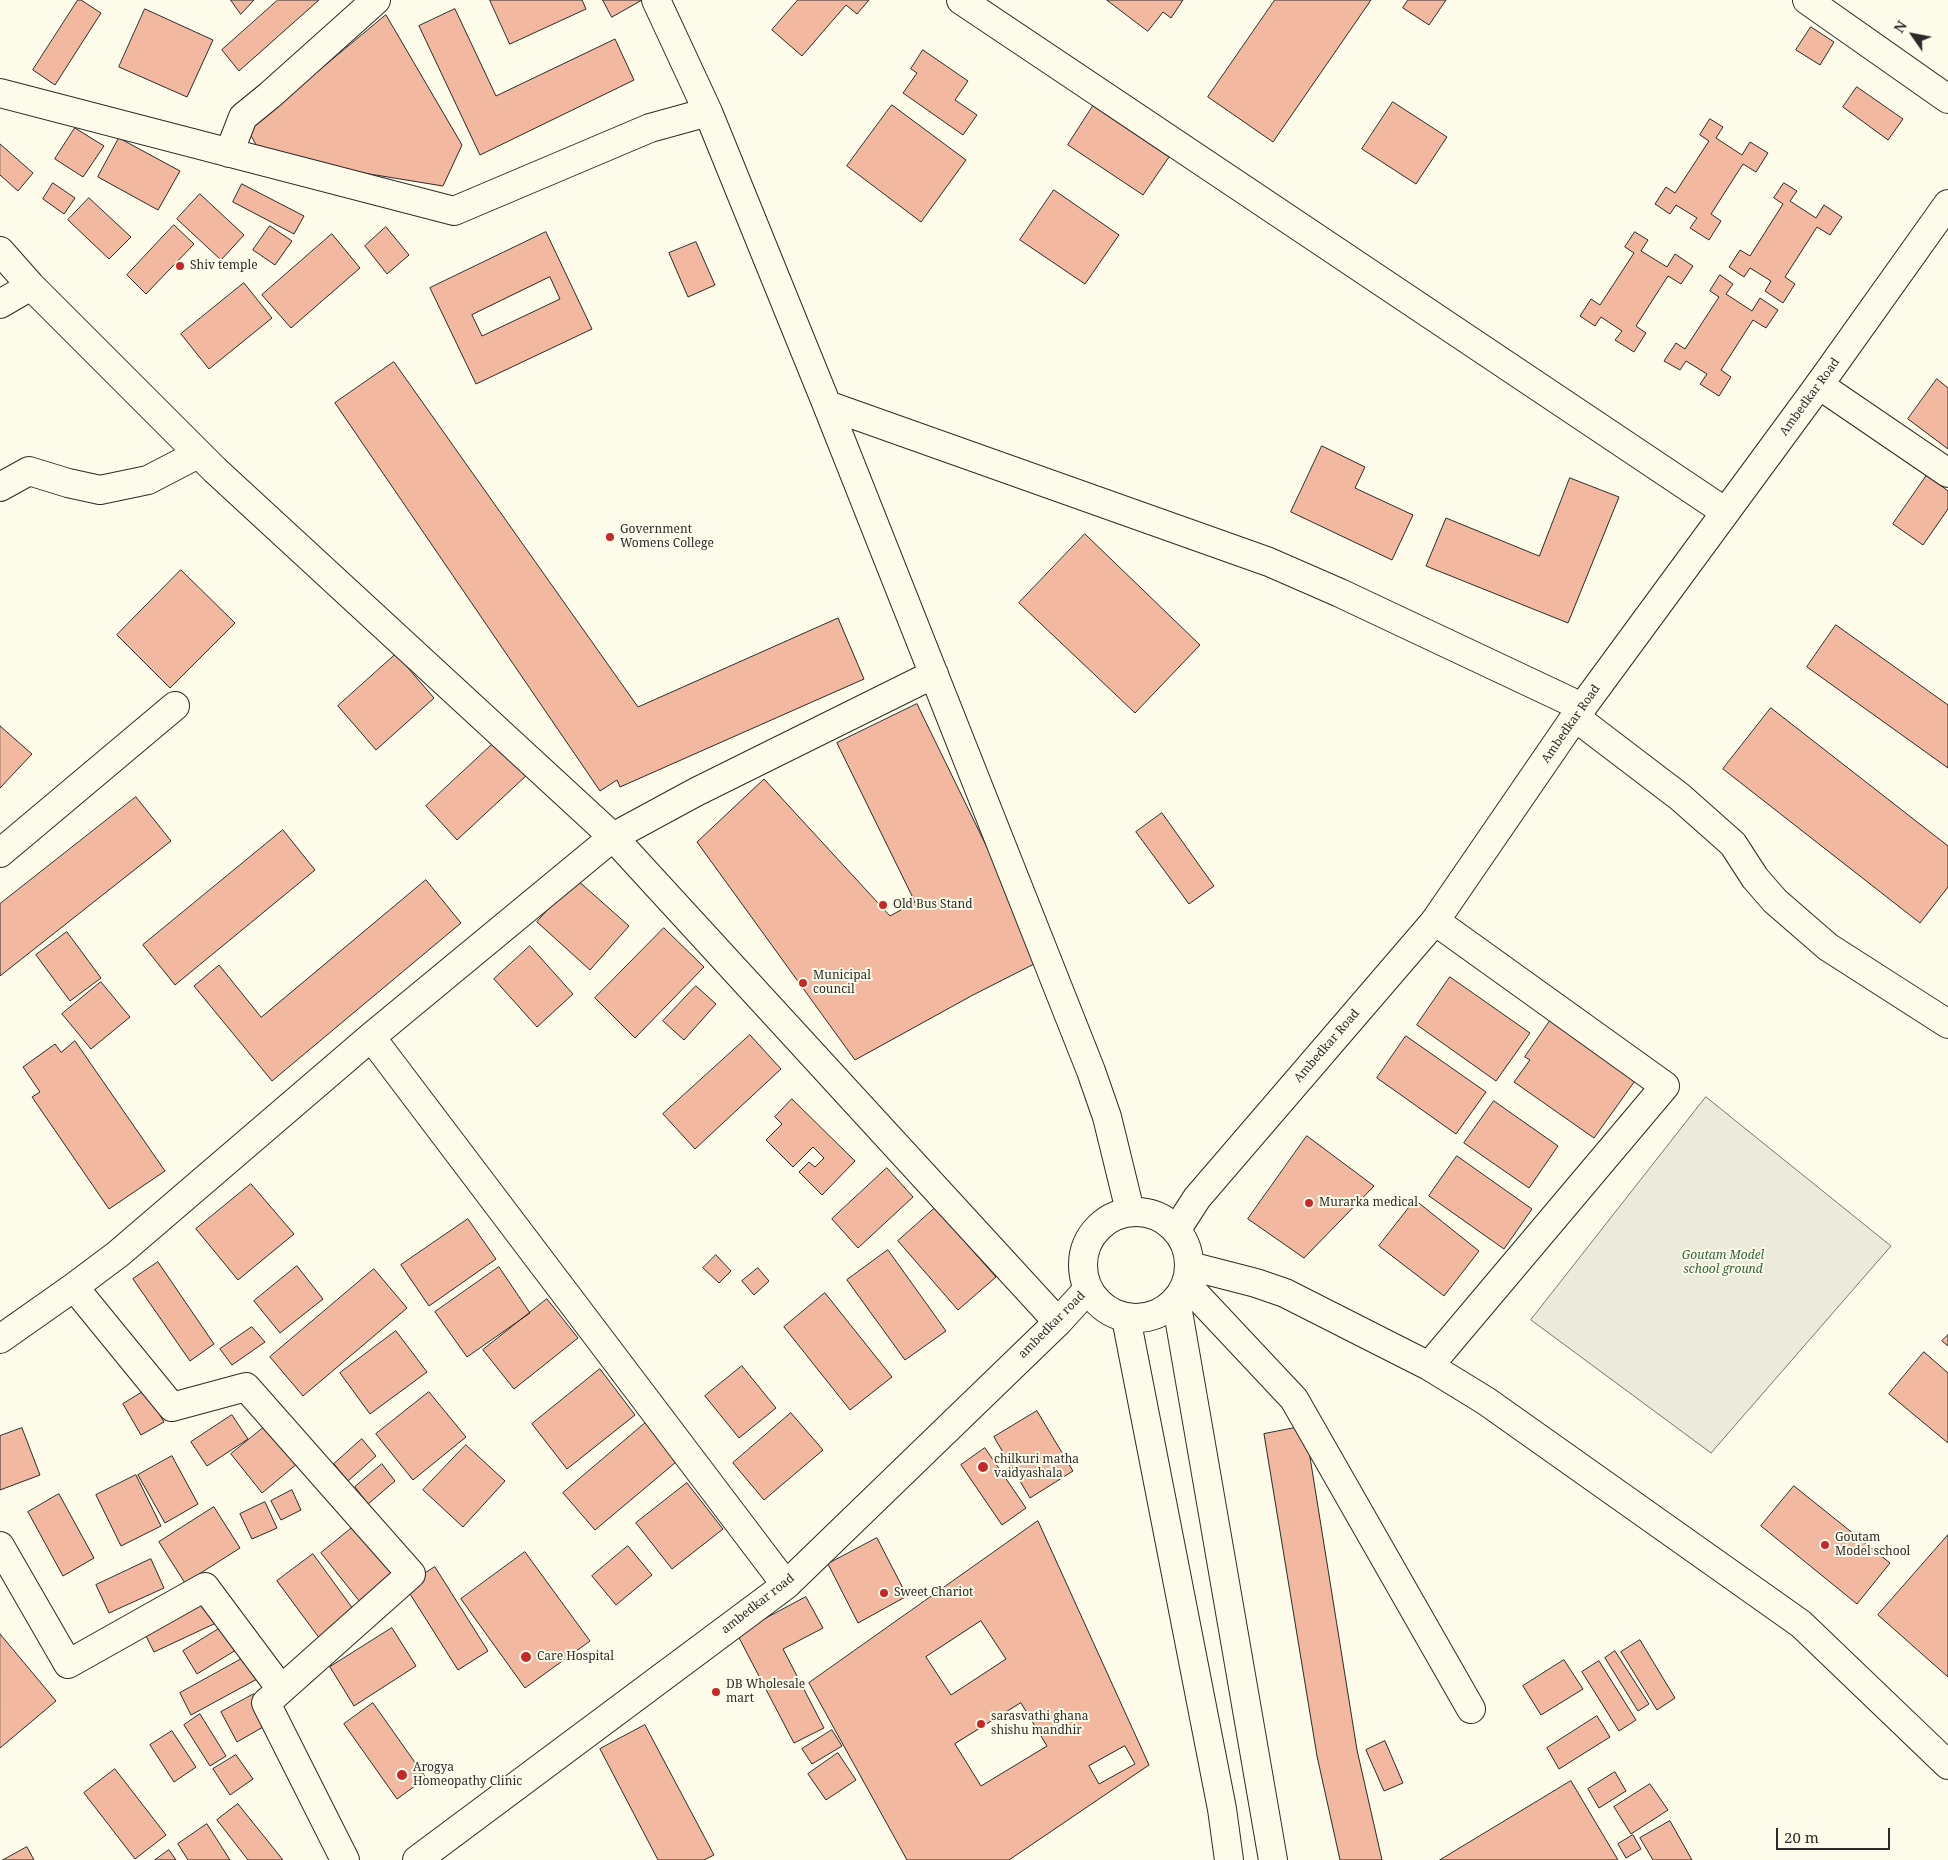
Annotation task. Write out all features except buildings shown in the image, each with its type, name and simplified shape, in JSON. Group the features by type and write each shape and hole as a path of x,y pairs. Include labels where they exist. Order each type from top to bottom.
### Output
{"street":[{"path":"229,153 243,117 376,0"},
{"path":"656,0 708,112 827,405 1092,1071 1107,1117 1130,1211"},
{"path":"961,0 1724,511"},
{"path":"1807,0 1948,99"},
{"path":"0,93 454,211 650,128 708,112"},
{"name":"Ambedkar Road","path":"1177,1230 1196,1198 1435,921 1579,712 1948,204"},
{"path":"0,251 30,286 198,454 613,837 1058,1322"},
{"path":"0,304 30,286"},
{"path":"1819,384 1948,473"},
{"path":"827,405 1269,562 1340,593 1579,712 1733,844 1755,878 1775,901 1828,946 1948,1024"},
{"path":"0,487 29,471 68,483 100,490 148,480 198,454"},
{"path":"1,1338 118,1254 371,1037 613,837 696,792 934,674"},
{"path":"0,853 175,706"},
{"path":"1429,1366 1665,1086 1435,921"},
{"path":"371,1037 786,1585"},
{"path":"1184,1284 1162,1312 1144,1318 1126,1318 1111,1312 1098,1302 1088,1289 1083,1272 1083,1256 1089,1240 1099,1227 1112,1217 1130,1211 1148,1212 1165,1220 1177,1230 1187,1248 1184,1284 1274,1860"},
{"path":"1184,1284 1256,1283 1285,1293 1429,1366 1486,1400 1801,1624 1948,1765"},
{"path":"1184,1284 1294,1399 1471,1709"},
{"path":"74,1287 172,1407 246,1387 411,1574 266,1703 345,1860"},
{"name":"ambedkar road","path":"418,1860 786,1585 1058,1322 1088,1289"},
{"path":"1126,1318 1222,1809 1229,1860"},
{"path":"0,1546 68,1664 205,1587 281,1689"}],"green space":[{"name":"Goutam Model school ground","path":"1706,1097 1891,1246 1711,1453 1531,1320"}],"place":[{"name":"Shiv temple","path":"180,266"},
{"name":"Government Womens College","path":"610,537"},
{"name":"Old Bus Stand","path":"883,905"},
{"name":"Municipal council","path":"803,983"},
{"name":"Murarka medical","path":"1309,1203"},
{"name":"chilkuri matha vaidyashala","path":"983,1467"},
{"name":"Goutam Model school","path":"1825,1545"},
{"name":"Sweet Chariot","path":"884,1593"},
{"name":"Care Hospital","path":"526,1657"},
{"name":"DB Wholesale mart","path":"716,1692"},
{"name":"sarasvathi ghana shishu mandhir","path":"981,1724"},
{"name":"Arogya Homeopathy Clinic","path":"402,1775"}]}
